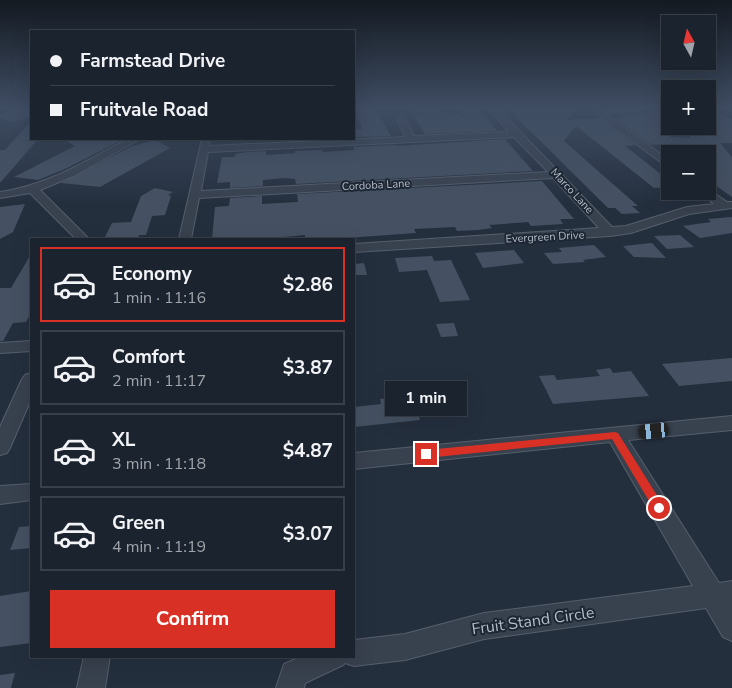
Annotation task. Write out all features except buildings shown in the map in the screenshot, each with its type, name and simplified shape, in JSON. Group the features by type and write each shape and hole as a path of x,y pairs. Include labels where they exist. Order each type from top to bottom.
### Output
{"street":[{"path":"0,195 33,190 62,179 133,140"},
{"path":"185,238 205,144 369,140"},
{"name":"Marco Lane","path":"524,140 610,232"},
{"path":"636,140 661,159"},
{"name":"Cordoba Lane","path":"194,195 558,175"},
{"path":"33,190 82,238"},
{"path":"716,198 727,205"},
{"name":"Evergreen Drive","path":"355,248 610,232 644,226 687,211 727,205"},
{"path":"0,348 30,346"},
{"path":"0,448 30,380"},
{"path":"355,461 732,423"},
{"path":"615,435 722,595 732,628"},
{"path":"0,495 30,492"},
{"name":"Fruit Stand Circle","path":"355,653 405,647 484,626 722,595"},
{"path":"91,688 97,658"},
{"path":"290,688 294,674 330,658"}],"route":[{"path":"426,454 615,435 659,508"}]}
